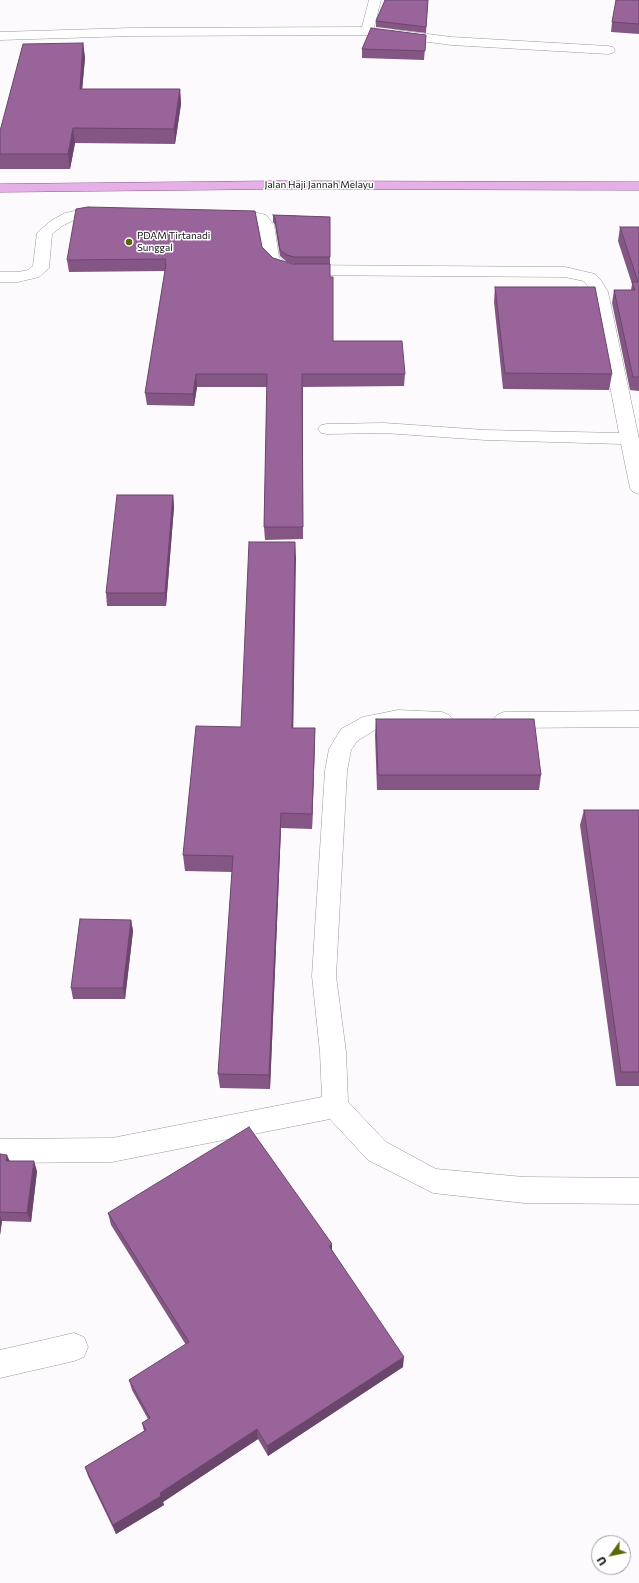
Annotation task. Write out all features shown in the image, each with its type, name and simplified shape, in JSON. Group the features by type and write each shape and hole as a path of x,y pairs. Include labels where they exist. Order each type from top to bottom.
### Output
{"main road":[{"name":"Jalan Haji Jannah Melayu","path":"0,188 279,185 639,186"}],"street":[{"path":"367,31 375,0"},
{"path":"0,36 131,32 367,31 452,41 608,50"},
{"path":"0,277 18,277 33,274 41,268 45,233 57,223 70,216 89,213 120,214"},
{"path":"207,216 261,218 266,225 272,259 280,266 293,270 565,272 589,277 595,283 600,292 639,488"},
{"path":"327,429 384,428 485,435 630,439"},
{"path":"458,720 419,720 398,718 370,722 349,735 340,749 336,770 324,976 333,1052 335,1106 377,1151 433,1181 524,1190 639,1191"},
{"path":"482,720 639,719"},
{"path":"0,1151 112,1150 335,1106"},
{"path":"0,1364 74,1347"}],"building":[{"path":"385,0 428,0 426,27 376,21"},
{"path":"616,0 639,0 639,24 612,22"},
{"path":"371,28 426,35 425,51 362,49"},
{"path":"83,43 80,89 180,89 174,129 73,128 68,154 0,154 0,131 23,44"},
{"path":"88,207 255,211 262,247 273,258 293,264 330,264 330,277 333,277 333,341 402,341 405,374 302,374 303,527 264,527 267,374 196,374 193,394 145,393 166,259 67,260 76,209"},
{"path":"273,215 330,217 330,257 294,257 287,255 280,250 275,218"},
{"path":"620,227 639,227 639,377 633,377 614,290 635,290 632,282 638,282"},
{"path":"495,287 595,287 612,374 505,373"},
{"path":"117,495 173,495 165,593 106,593"},
{"path":"249,542 295,542 292,728 315,728 312,814 281,813 269,1075 218,1074 233,856 183,855 196,726 241,727"},
{"path":"376,719 534,719 541,775 378,775"},
{"path":"584,810 639,810 639,1072 621,1072"},
{"path":"80,919 131,920 123,988 71,988"},
{"path":"249,1127 332,1244 329,1246 404,1357 267,1446 257,1429 160,1493 161,1496 113,1525 85,1467 146,1430 142,1423 150,1418 129,1380 189,1342 108,1213"},
{"path":"0,1154 7,1155 6,1161 34,1161 27,1213 0,1212"}],"place":[{"name":"PDAM Tirtanadi Sunggal","path":"129,242"}]}
